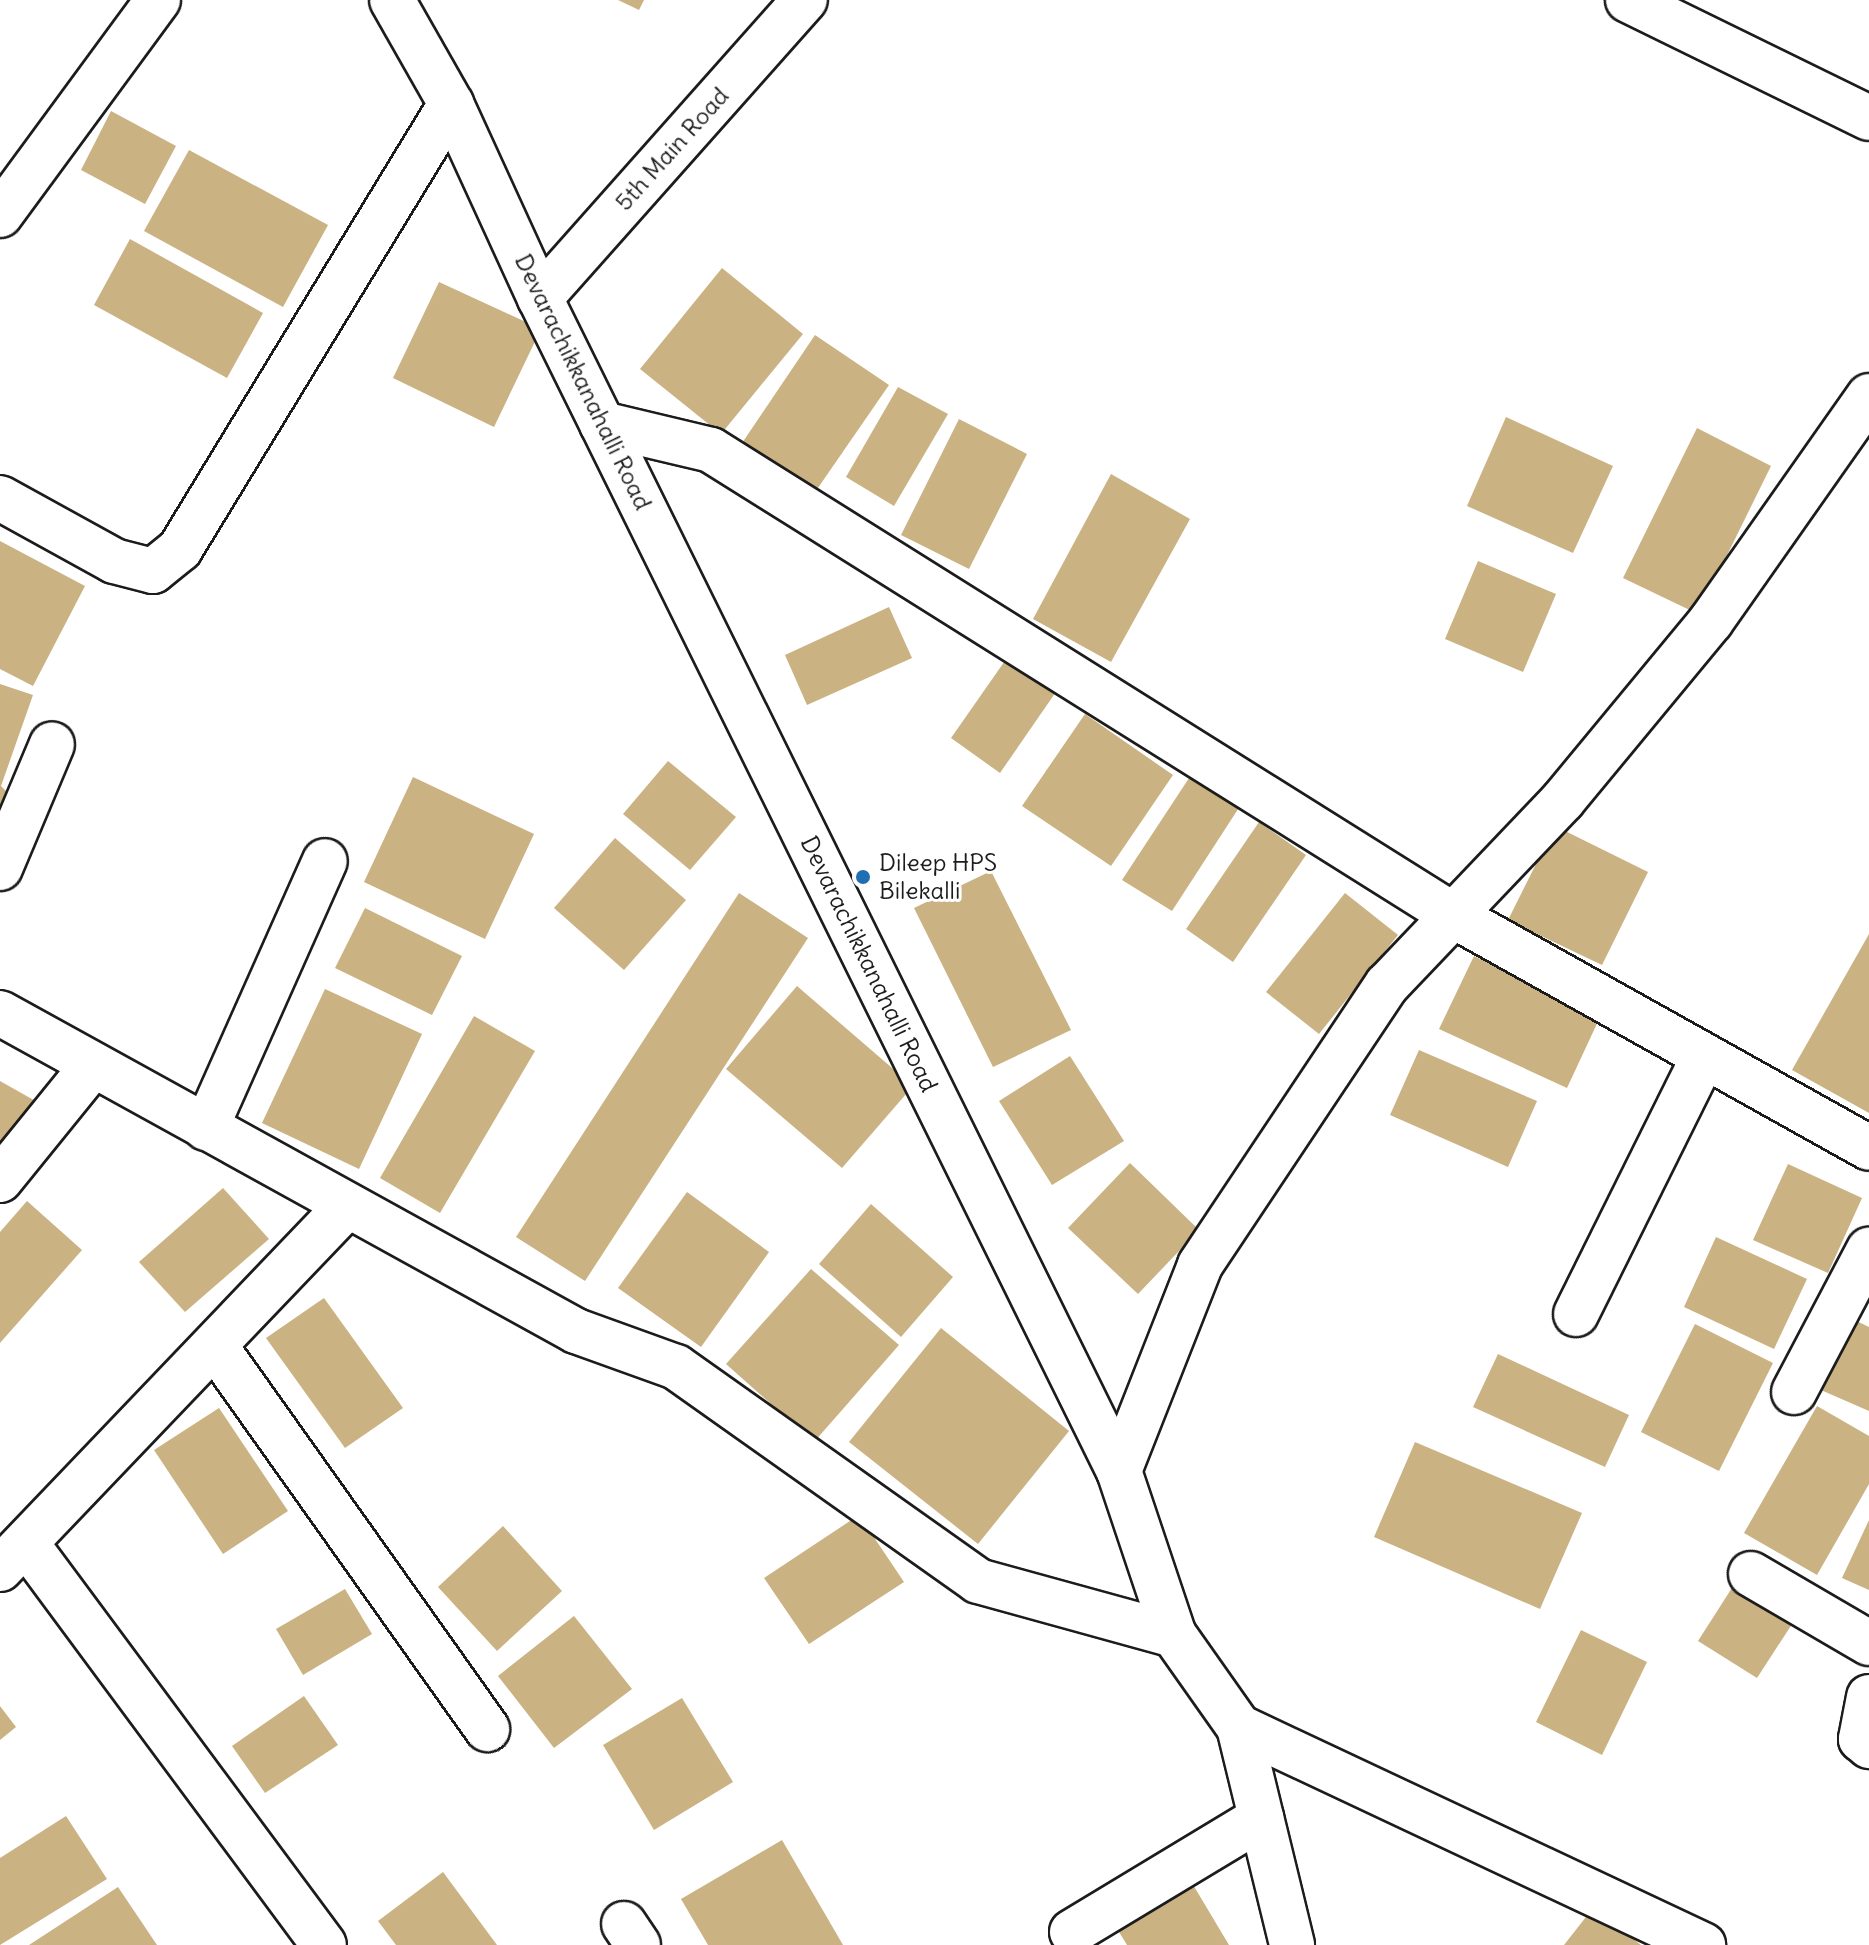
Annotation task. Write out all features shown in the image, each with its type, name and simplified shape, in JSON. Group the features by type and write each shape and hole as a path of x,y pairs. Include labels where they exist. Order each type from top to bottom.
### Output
{"street":[{"path":"0,215 158,0"},
{"name":"Devarachikkanahalli Road","path":"392,0 451,104 540,298 1119,1471 1174,1635 1239,1727 1292,1945"},
{"name":"5th Main Road","path":"540,298 805,0"},
{"path":"1628,0 1869,118"},
{"path":"0,498 114,561 153,571 180,549 451,104"},
{"path":"1119,1471 1200,1265 1387,985 1456,917 1711,621 1869,396"},
{"path":"602,424 711,450 1456,917 1869,1148"},
{"path":"0,868 52,744"},
{"path":"206,1128 325,861"},
{"path":"0,1013 345,1208 576,1331 676,1367 978,1581 1174,1635"},
{"path":"1576,1314 1704,1056"},
{"path":"0,1180 93,1065"},
{"path":"324,1945 13,1556 345,1208"},
{"path":"1794,1392 1869,1250"},
{"path":"215,1346 487,1729"},
{"path":"1751,1574 1869,1643"},
{"path":"1869,1697 1861,1739 1869,1746"},
{"path":"1239,1727 1703,1945"},
{"path":"1072,1932 1261,1818"}],"building":[{"path":"618,0 644,0 639,10"},
{"path":"111,111 176,146 145,204 81,170"},
{"path":"189,150 328,225 283,307 144,231"},
{"path":"130,239 263,313 227,378 94,305"},
{"path":"722,268 803,334 721,434 640,369"},
{"path":"439,282 541,329 494,427 393,378"},
{"path":"815,335 889,385 811,498 738,449"},
{"path":"898,387 948,414 894,506 846,477"},
{"path":"1506,417 1613,466 1573,553 1467,506"},
{"path":"959,419 1027,454 969,569 901,535"},
{"path":"1697,428 1771,466 1698,614 1623,578"},
{"path":"1111,474 1190,519 1111,662 1033,619"},
{"path":"0,541 85,586 33,686 0,669"},
{"path":"1478,561 1556,594 1523,672 1445,639"},
{"path":"889,607 912,658 807,705 785,655"},
{"path":"1009,655 1058,689 1000,773 951,738"},
{"path":"0,684 33,695 1,786 16,801 0,833"},
{"path":"1085,714 1173,775 1111,866 1022,806"},
{"path":"668,761 736,817 690,870 623,814"},
{"path":"1193,772 1242,803 1172,911 1122,880"},
{"path":"413,777 534,834 485,939 364,882"},
{"path":"1259,822 1306,855 1233,962 1186,929"},
{"path":"1555,826 1648,872 1602,965 1508,920"},
{"path":"615,838 686,900 624,970 554,908"},
{"path":"991,871 1071,1030 993,1067 914,908"},
{"path":"739,893 808,938 585,1281 516,1237"},
{"path":"1345,893 1398,935 1319,1034 1266,992"},
{"path":"365,908 462,956 432,1015 335,968"},
{"path":"1869,934 1869,1113 1792,1070"},
{"path":"1474,956 1601,1015 1567,1088 1439,1029"},
{"path":"797,986 913,1086 842,1168 726,1069"},
{"path":"325,989 422,1034 359,1169 262,1123"},
{"path":"474,1016 535,1051 440,1213 380,1178"},
{"path":"1419,1050 1537,1101 1508,1167 1390,1115"},
{"path":"1070,1056 1124,1141 1052,1185 999,1101"},
{"path":"0,1081 39,1103 0,1172"},
{"path":"1130,1163 1199,1230 1138,1294 1068,1228"},
{"path":"1788,1164 1862,1198 1828,1273 1753,1240"},
{"path":"223,1188 269,1239 185,1312 139,1262"},
{"path":"687,1192 769,1252 701,1347 618,1288"},
{"path":"27,1201 82,1250 0,1343 0,1232"},
{"path":"871,1204 953,1277 901,1337 819,1264"},
{"path":"1716,1237 1807,1279 1774,1349 1684,1307"},
{"path":"811,1269 899,1345 814,1442 726,1364"},
{"path":"324,1298 403,1408 345,1448 266,1338"},
{"path":"1846,1316 1869,1327 1869,1411 1814,1387"},
{"path":"1695,1324 1773,1363 1719,1471 1641,1432"},
{"path":"941,1328 1069,1431 978,1544 849,1442"},
{"path":"1498,1354 1629,1415 1605,1467 1473,1407"},
{"path":"1817,1406 1869,1436 1869,1484 1817,1575 1744,1533"},
{"path":"219,1408 288,1511 223,1554 154,1450"},
{"path":"1415,1442 1582,1513 1540,1609 1374,1537"},
{"path":"859,1515 904,1582 809,1644 764,1578"},
{"path":"1869,1520 1869,1590 1842,1578"},
{"path":"503,1526 562,1591 497,1651 438,1587"},
{"path":"1737,1580 1796,1618 1757,1678 1698,1641"},
{"path":"345,1589 372,1634 303,1675 276,1629"},
{"path":"574,1616 632,1689 554,1748 498,1676"},
{"path":"1581,1630 1647,1662 1602,1755 1536,1722"},
{"path":"304,1696 338,1745 265,1793 232,1746"},
{"path":"682,1698 733,1782 654,1830 603,1745"},
{"path":"0,1706 16,1727 0,1740"},
{"path":"66,1816 107,1879 0,1945 0,1858"},
{"path":"782,1840 843,1945 708,1945 681,1899"},
{"path":"443,1872 497,1945 396,1945 378,1921"},
{"path":"1189,1878 1229,1945 1127,1945 1113,1922"},
{"path":"118,1887 157,1945 29,1945"},
{"path":"1593,1908 1641,1945 1564,1945"}],"place":[{"name":"Dileep HPS Bilekalli","path":"863,877"}]}
